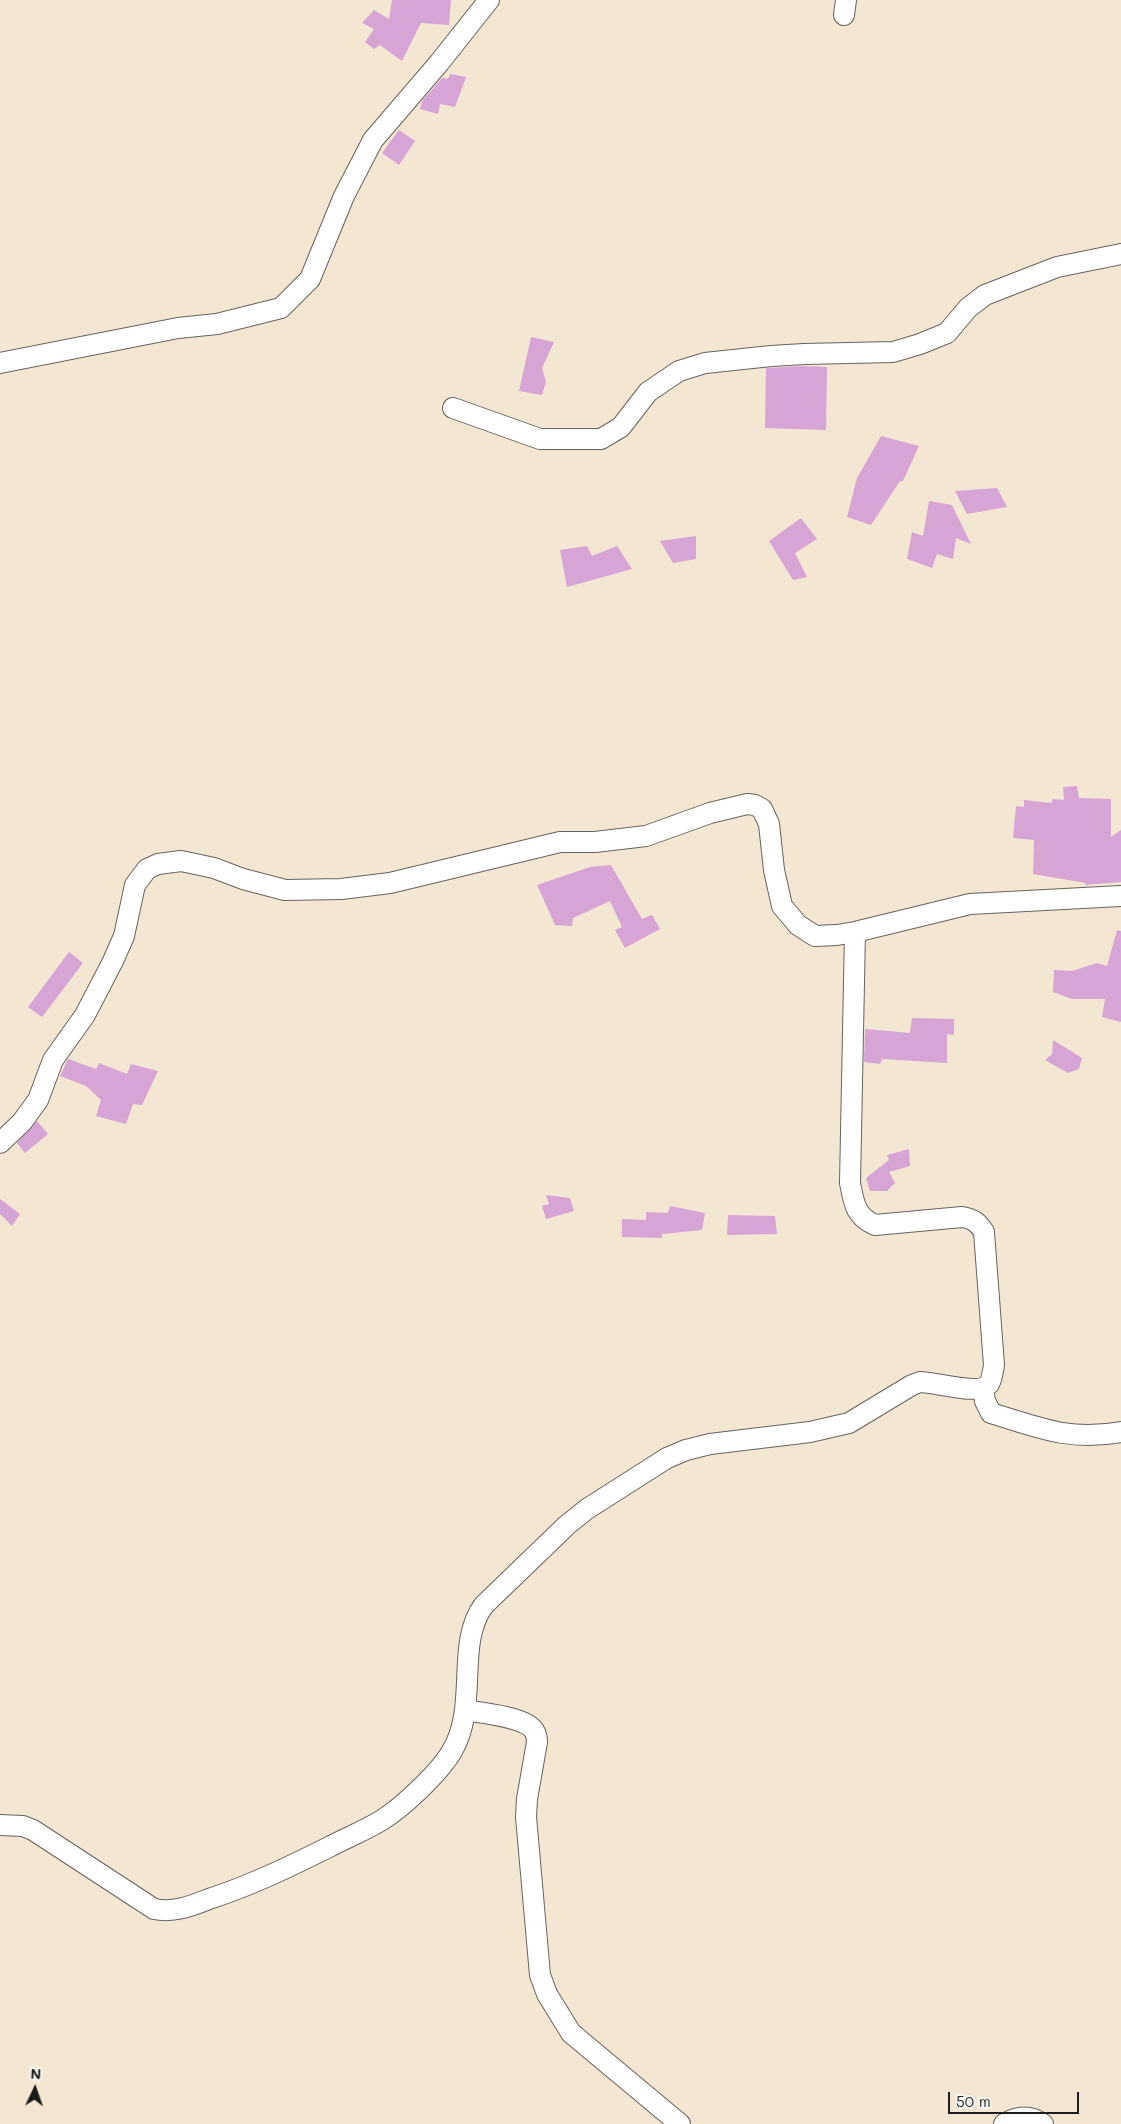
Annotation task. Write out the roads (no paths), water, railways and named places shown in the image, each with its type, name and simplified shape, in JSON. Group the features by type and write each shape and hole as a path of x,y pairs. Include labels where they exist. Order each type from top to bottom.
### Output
{"street":[{"path":"0,363 178,328 216,324 281,308 310,279 344,196 373,140 440,63 489,0"},
{"path":"454,408 540,439 601,439 621,427 648,392 679,371 705,363 771,356 893,352 947,333 968,308 985,295 1057,267 1121,254"},
{"path":"0,1143 22,1122 38,1100 53,1060 84,1015 113,962 124,936 135,885 147,870 158,864 181,861 214,868 258,884 285,890 341,889 390,883 560,842 594,842 646,836 710,813 747,804 755,805 762,809 768,824 774,870 782,906 798,925 815,936 855,932 970,904 1121,896"},
{"path":"0,1825 23,1826 33,1830 154,1909 163,1911 182,1909 265,1879 382,1820 412,1796 444,1762 453,1750 467,1710 472,1625 476,1615 484,1605 587,1509 667,1458 686,1450 710,1444 810,1432 849,1423 920,1382 974,1390 983,1388 989,1383 994,1365 984,1232 972,1219 962,1218 875,1225 864,1220 853,1200 850,1183 855,932"},
{"path":"983,1388 987,1409 999,1416 1052,1432 1075,1436 1097,1436 1121,1432"},
{"path":"467,1710 517,1720 532,1728 536,1733 537,1742 527,1799 526,1817 540,1975 547,1994 572,2033 680,2124"},
{"path":"1004,2124 1021,2117 1033,2118 1043,2124"}]}
